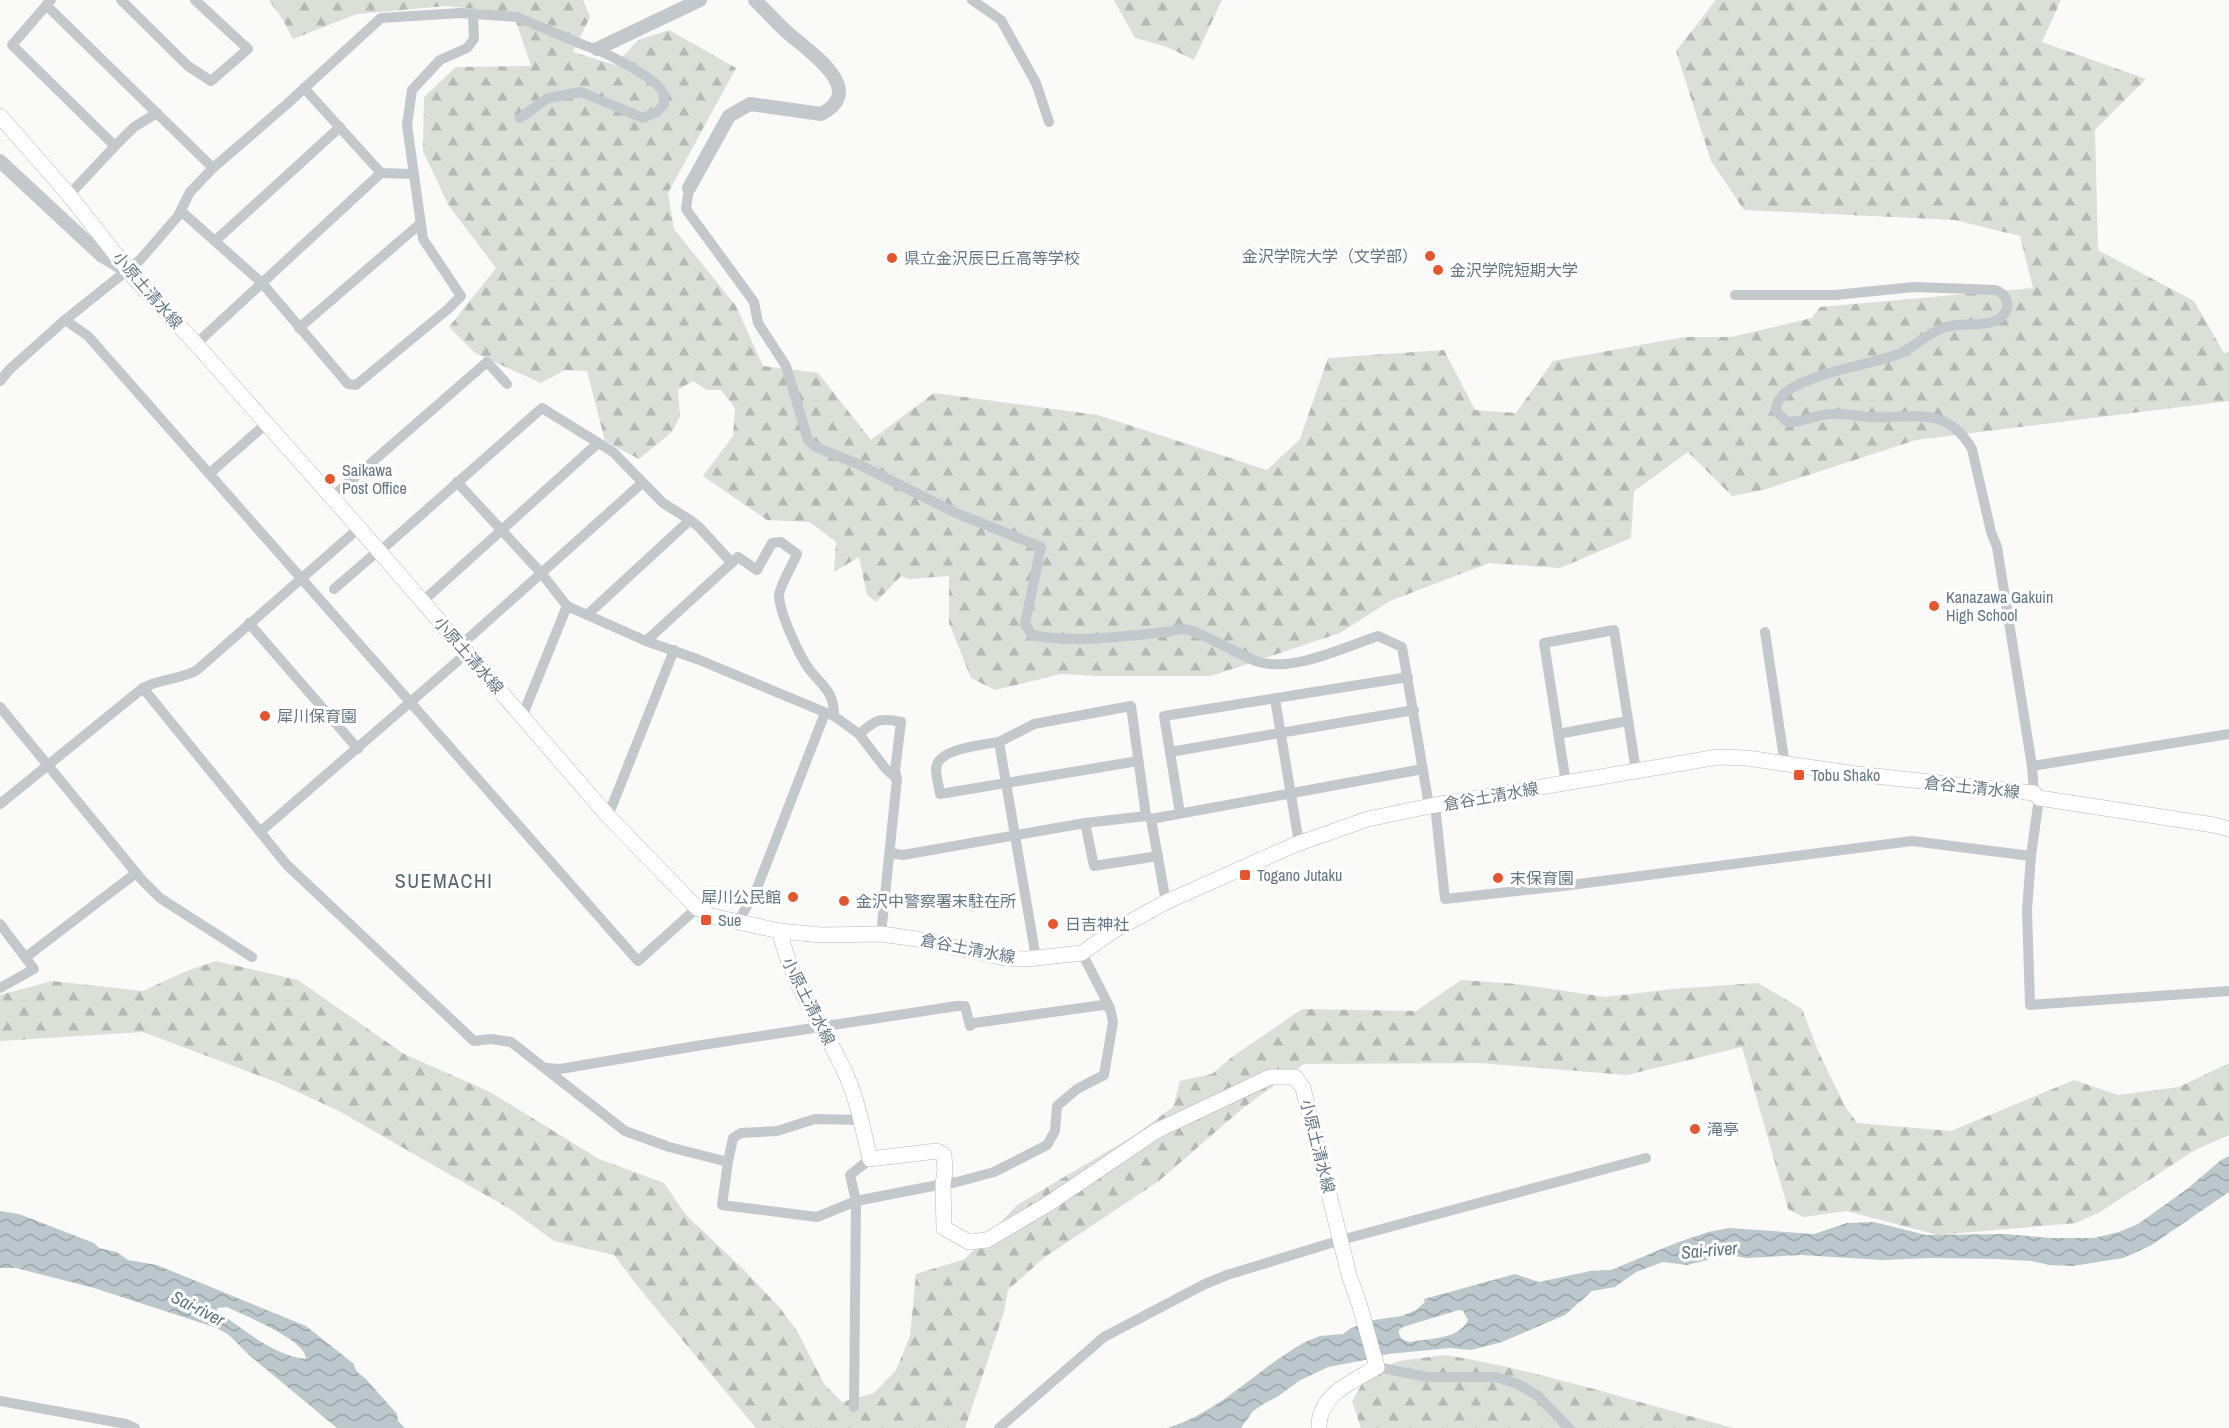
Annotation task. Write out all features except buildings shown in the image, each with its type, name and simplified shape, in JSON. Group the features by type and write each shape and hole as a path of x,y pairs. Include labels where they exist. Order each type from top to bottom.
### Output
{"main road":[{"name":"小原土清水線","path":"0,116 69,195 128,271 332,497 608,816 697,908 711,916 780,931 785,955 845,1072 870,1159 937,1151 945,1155 944,1228 969,1242 987,1240 1048,1204 1156,1131 1270,1077 1295,1077 1303,1088 1348,1275 1359,1303 1376,1365"},
{"name":"倉谷土清水線","path":"780,931 881,934 917,939 1004,958 1036,958 1082,953 1113,931 1166,902 1299,843 1368,819 1718,757 1747,758 1785,765 2037,796 2229,829"},
{"path":"1319,1428 1322,1410 1329,1397 1376,1365"}],"street":[{"path":"121,0 188,66 211,81 248,49 195,0"},
{"path":"597,49 700,0"},
{"path":"754,0 788,33 823,61 838,82 837,98 828,110 821,114 750,104 741,107 729,116 689,188 686,209 753,302 758,323 786,366 808,440 816,447 860,465 954,512 1041,547 1024,624 1032,635 1069,639 1185,629 1258,662 1281,666 1298,663 1378,636 1402,648 1423,770 1432,806 1445,898 1563,886 1912,841 2031,856"},
{"path":"972,0 1001,20 1036,83 1049,122"},
{"path":"115,146 12,45 48,2 213,168"},
{"path":"0,381 5,370 99,291 128,271 178,216 190,192 213,168 381,18 461,13 517,17 597,49 656,83 664,93 664,104 657,112 642,118 581,92 548,98 520,118"},
{"path":"181,211 262,282 348,384 356,385 461,296 423,239 406,125 412,90 440,60 467,48 474,39 473,15"},
{"path":"304,88 381,173"},
{"path":"69,195 134,127 157,113"},
{"path":"215,241 340,127"},
{"path":"0,161 100,255 128,271"},
{"path":"196,344 381,173 413,174"},
{"path":"299,328 421,223"},
{"path":"1735,296 1835,295 1914,287 1996,290 2006,297 2008,304 2001,317 1992,321 1948,326 1931,332 1903,351 1887,358 1832,371 1808,380 1780,397 1776,411 1787,422 1795,423 1830,414 1926,417 1946,421 1962,434 1972,449 1991,532 1997,547 2037,796 2027,910 2030,1005 2229,991"},
{"path":"65,320 88,336 210,472 446,745 638,961 697,908"},
{"path":"332,497 487,362 507,384"},
{"path":"334,589 542,408 613,452 663,503 699,527 732,563"},
{"path":"210,472 266,424"},
{"path":"423,601 598,443"},
{"path":"457,482 542,574 567,606 830,714 859,734 885,768 897,779"},
{"path":"260,832 358,749 361,743 410,701 542,574 642,483"},
{"path":"587,615 690,520"},
{"path":"0,804 143,688 154,681 192,673 358,528"},
{"path":"646,640 738,557 757,570 772,543 781,542 797,554 778,595 786,622 808,668 830,692 834,703 757,888 738,922"},
{"path":"522,717 567,606"},
{"path":"249,623 358,749"},
{"path":"1566,783 1544,643 1614,630 1636,771"},
{"path":"1765,632 1785,765"},
{"path":"608,816 674,650"},
{"path":"1180,813 1164,716 1408,677"},
{"path":"143,688 287,865 474,1041 491,1039 511,1042 625,1131 669,1147 728,1162"},
{"path":"1275,699 1299,843"},
{"path":"1138,761 940,794 936,768 942,757 965,747 999,742 1034,724 1131,706 1138,761 1166,902"},
{"path":"0,707 136,873 160,898 252,957"},
{"path":"1170,752 1414,710"},
{"path":"859,734 876,720 901,722 881,934"},
{"path":"1558,734 1628,721"},
{"path":"2032,766 2229,734"},
{"path":"999,742 1036,958"},
{"path":"890,853 903,855 1085,823 1149,818 1423,770"},
{"path":"1085,823 1094,866 1158,856"},
{"path":"27,957 136,873"},
{"path":"0,988 34,969 27,957 2,929"},
{"path":"860,1120 815,1119 777,1131 741,1133 733,1138 722,1204 817,1217 856,1201 943,1180 953,1183 994,1172 1047,1145 1055,1131 1058,1106 1077,1089 1104,1075 1113,1022 1110,1008 1082,953"},
{"path":"547,1068 560,1069 957,1006 965,1006 970,1026 974,1023 1103,1005 1110,1008"},
{"path":"999,1428 1104,1337 1205,1284 1341,1240 1646,1158"},
{"path":"854,1407 856,1201 850,1175 870,1159"},
{"path":"1376,1365 1427,1377 1496,1377 1518,1384 1538,1395 1569,1428"},
{"path":"0,1401 126,1424 135,1428"}],"green space":[{"path":"269,0 583,0 590,17 573,52 615,65 638,40 669,30 736,68 668,193 674,229 736,306 763,366 818,373 871,440 934,393 1098,415 1267,470 1300,439 1328,358 1444,350 1475,410 1516,413 1553,361 1684,337 1731,337 1812,318 1820,307 2033,288 2020,236 1955,220 1744,210 1711,161 1676,51 1716,0 2061,0 2042,42 2146,79 2095,130 2098,250 2194,301 2224,353 2229,351 2229,401 1916,440 1763,490 1732,496 1688,452 1634,491 1631,538 1560,568 1489,563 1390,601 1340,633 1211,676 1061,674 995,690 971,678 949,623 949,576 909,579 901,576 876,602 867,595 859,557 834,572 836,542 810,522 767,520 703,476 733,436 735,408 721,390 707,390 693,381 678,390 680,417 672,432 639,459 605,441 587,371 565,370 541,383 475,353 449,327 496,268 449,206 423,151 424,97 456,67 531,66 513,13 446,6 357,14 293,39"},
{"path":"1114,0 1222,0 1194,60 1167,47 1135,38"},
{"path":"216,961 298,980 404,1054 490,1092 599,1159 664,1183 686,1215 780,1308 797,1331 824,1384 842,1402 874,1393 896,1370 910,1336 916,1274 965,1259 1017,1205 1135,1135 1173,1107 1180,1081 1212,1074 1232,1057 1302,1009 1416,1011 1461,980 1517,984 1606,997 1673,989 1758,983 1802,1009 1819,1053 1845,1106 1857,1123 1951,1131 2074,1080 2118,1095 2179,1087 2229,1063 2229,1135 2195,1150 2100,1212 2076,1223 1937,1235 1847,1211 1803,1217 1788,1209 1742,1047 1627,1075 1478,1063 1304,1064 1243,1108 1159,1181 1045,1257 1008,1290 1004,1312 965,1428 756,1428 614,1255 554,1241 510,1209 337,1110 276,1082 143,1032 0,1041 0,995 52,981 143,991 184,972"},
{"path":"1445,1355 1554,1379 1734,1428 1361,1428 1352,1401 1369,1372 1399,1361"}],"water":[{"name":"Sai-river","path":"2229,1156 2229,1192 2150,1246 2123,1258 2073,1266 1996,1259 1882,1260 1801,1255 1747,1258 1728,1255 1687,1265 1663,1262 1636,1272 1615,1287 1592,1291 1565,1315 1502,1342 1471,1350 1450,1348 1388,1354 1328,1367 1299,1381 1253,1411 1241,1428 1167,1428 1187,1421 1222,1401 1305,1342 1320,1336 1343,1334 1351,1328 1374,1320 1402,1316 1416,1310 1425,1302 1424,1299 1515,1274 1539,1282 1590,1271 1611,1270 1676,1243 1708,1232 1729,1228 1814,1234 1847,1223 1874,1222 1926,1235 2006,1234 2051,1238 2094,1238 2119,1232 2138,1224 2187,1189","holes":["1459,1310 1463,1311 1468,1320 1464,1327 1451,1335 1410,1342 1403,1340 1399,1335 1399,1330 1403,1327"]},
{"name":"Sai-river","path":"0,1211 19,1214 94,1243 99,1248 117,1252 128,1260 157,1265 306,1326 354,1364 355,1369 397,1414 398,1421 405,1428 337,1428 249,1355 229,1335 217,1328 94,1288 16,1268 0,1268","holes":["227,1307 286,1336 304,1352 306,1359 294,1357 270,1347 217,1311 217,1308"]}],"place":[{"name":"金沢学院大学（文学部）","path":"1430,256"},
{"name":"県立金沢辰巳丘高等学校","path":"892,258"},
{"name":"金沢学院短期大学","path":"1438,270"},
{"name":"Saikawa Post Office","path":"330,479"},
{"name":"Kanazawa Gakuin High School","path":"1934,606"},
{"name":"犀川保育園","path":"265,716"},
{"name":"Tobu Shako","path":"1799,775"},
{"name":"Togano Jutaku","path":"1245,875"},
{"name":"末保育園","path":"1498,878"},
{"name":"犀川公民館","path":"793,897"},
{"name":"金沢中警察署末駐在所","path":"844,901"},
{"name":"Sue","path":"706,920"},
{"name":"日吉神社","path":"1053,924"},
{"name":"滝亭","path":"1695,1129"}],"district":[{"name":"SUEMACHI","path":"444,880"}]}
